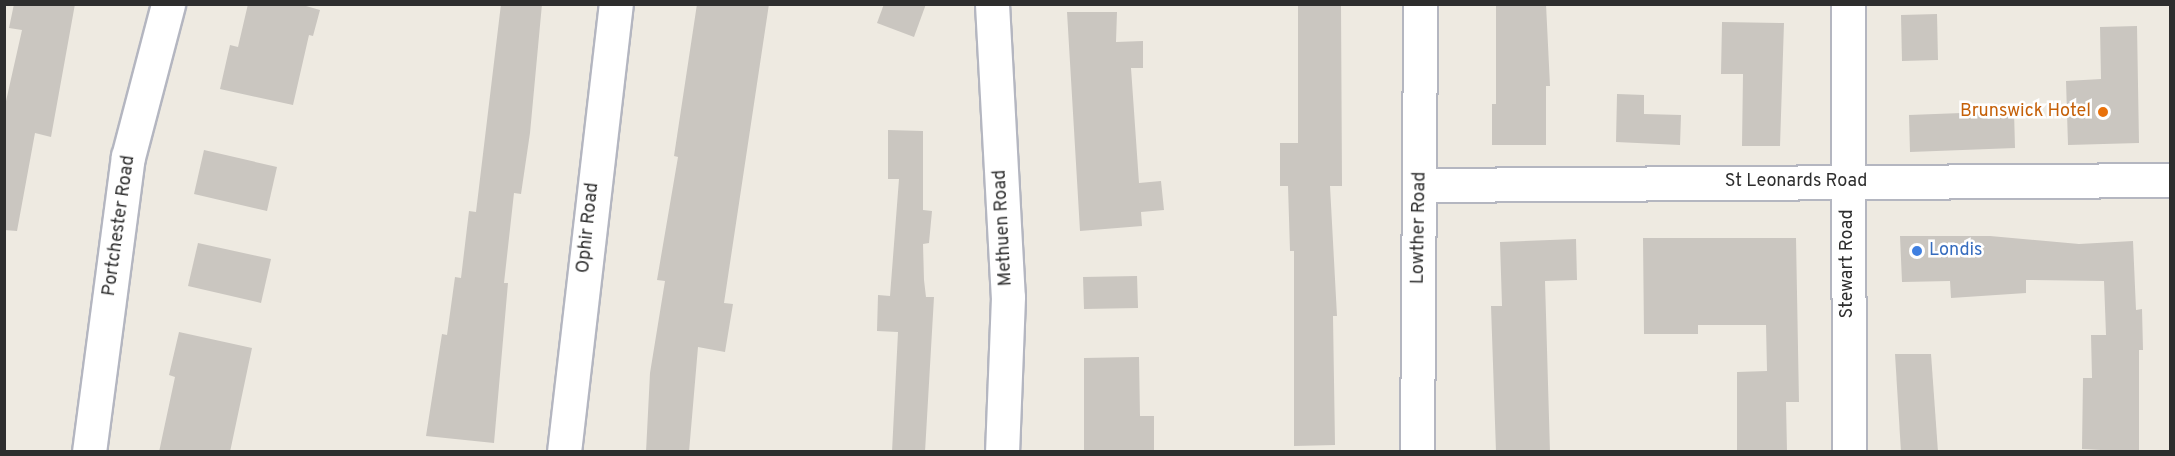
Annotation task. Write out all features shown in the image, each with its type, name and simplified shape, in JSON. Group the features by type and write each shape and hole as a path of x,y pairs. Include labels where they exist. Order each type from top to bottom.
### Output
{"street":[{"name":"Portchester Road","path":"89,452 128,157 168,4"},
{"name":"Ophir Road","path":"564,452 616,4"},
{"name":"Methuen Road","path":"992,4 1008,297 1002,452"},
{"name":"Lowther Road","path":"1417,452 1421,185 1420,4"},
{"name":"Stewart Road","path":"1848,4 1849,452"},
{"name":"St Leonards Road","path":"1421,185 2170,180"}],"building":[{"path":"14,4 75,4 51,137 35,133 17,231 4,230 4,110 22,30 9,28"},
{"path":"248,4 299,4 320,10 313,36 309,35 293,105 220,89 230,45 238,47"},
{"path":"501,4 542,4 530,133 521,194 514,193 504,283 508,283 494,443 426,436 442,334 447,335 455,277 461,278 469,211 476,212"},
{"path":"697,4 769,4 724,303 733,304 725,352 698,347 689,452 646,452 650,373 665,281 657,280 678,157 674,156"},
{"path":"884,4 926,4 914,37 877,23"},
{"path":"1298,4 1341,4 1342,186 1330,186 1337,316 1333,316 1335,445 1294,446 1294,251 1290,251 1288,186 1280,186 1280,143 1298,143"},
{"path":"1496,4 1546,4 1550,86 1546,86 1546,145 1492,145 1492,104 1496,104"},
{"path":"1067,12 1117,12 1116,42 1143,41 1143,68 1131,68 1139,183 1161,181 1164,210 1141,212 1142,226 1080,231"},
{"path":"1937,14 1938,60 1902,61 1901,15"},
{"path":"1722,22 1784,23 1780,146 1742,146 1743,74 1721,74"},
{"name":"Brunswick Hotel","path":"2137,26 2139,143 2068,145 2066,81 2101,79 2100,27"},
{"path":"1617,94 1644,95 1644,114 1681,115 1680,145 1616,142"},
{"path":"2014,111 2015,148 1910,152 1909,115"},
{"path":"888,130 923,131 923,210 932,211 929,243 923,244 924,280 926,297 934,297 925,452 892,452 898,332 877,331 878,295 890,296 899,179 888,179"},
{"path":"204,150 277,167 267,211 194,194"},
{"path":"1900,236 1990,236 2079,244 2133,241 2136,310 2142,309 2143,350 2139,350 2139,452 2082,449 2083,378 2092,378 2091,335 2106,335 2104,281 2026,280 2026,293 1951,298 1950,281 1902,282"},
{"path":"1643,238 1796,238 1799,402 1786,402 1787,452 1737,452 1737,372 1767,371 1766,325 1698,325 1698,334 1644,334"},
{"path":"1576,239 1577,280 1545,281 1550,452 1496,452 1491,306 1502,306 1500,242"},
{"path":"198,243 271,259 261,303 188,286"},
{"path":"1137,276 1138,308 1084,309 1083,277"},
{"path":"179,332 252,348 230,452 159,452 175,377 169,375"},
{"path":"1895,354 1931,354 1938,452 1901,452"},
{"path":"1139,357 1140,416 1154,416 1154,452 1084,452 1084,358"}],"place":[{"name":"Brunswick Hotel","path":"2103,112"},
{"name":"Londis","path":"1917,251"}]}
